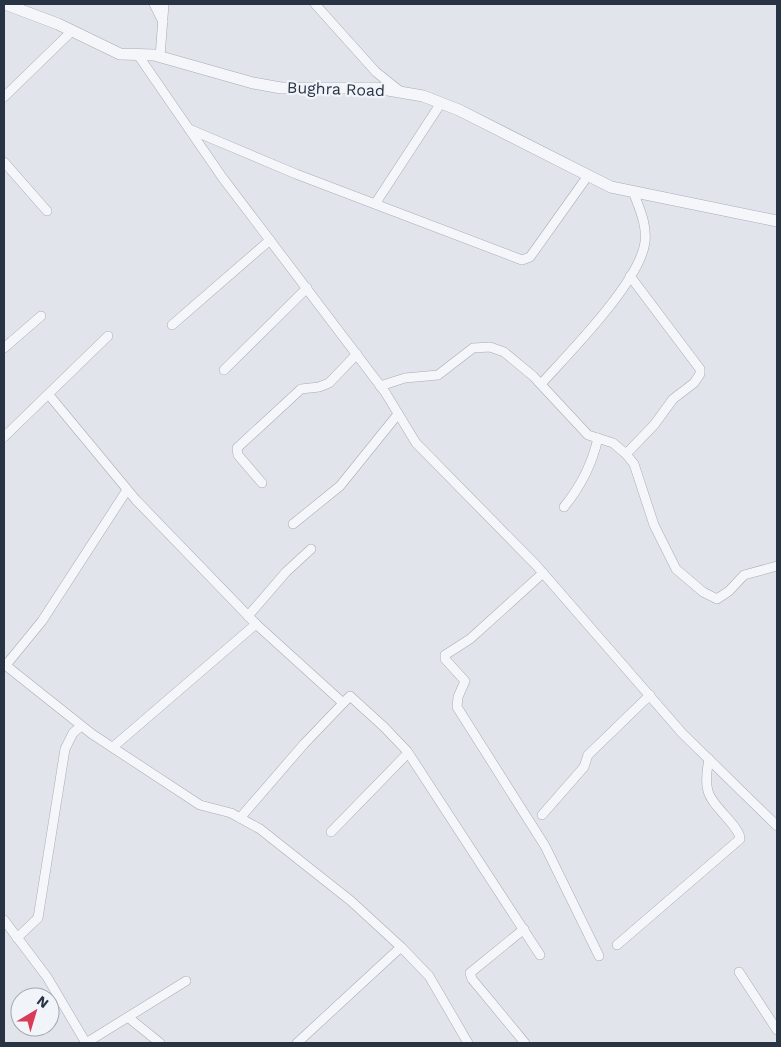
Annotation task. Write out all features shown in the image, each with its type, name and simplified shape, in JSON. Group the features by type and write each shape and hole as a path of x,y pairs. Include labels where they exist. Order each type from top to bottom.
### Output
{"street":[{"name":"Bughra Road","path":"5,4 72,31 113,52 160,56 253,83 281,88 376,88 423,96 459,110 587,177 634,194 705,205 777,221"},
{"path":"154,4 164,24"},
{"path":"160,56 164,24 164,4"},
{"path":"315,4 376,72 401,92"},
{"path":"4,96 72,31"},
{"path":"138,55 270,240 380,386 416,443 543,573 682,733 777,826"},
{"path":"375,204 441,102"},
{"path":"189,129 375,204 522,260 530,257 587,177"},
{"path":"4,162 47,211"},
{"path":"541,384 587,333 630,276 640,258 645,235 644,221 634,194"},
{"path":"172,324 270,240"},
{"path":"626,454 654,425 673,399 694,383 700,374 700,369 630,276"},
{"path":"224,370 307,288"},
{"path":"4,348 42,316"},
{"path":"4,437 49,396 108,336"},
{"path":"380,386 398,380 438,375 473,348 481,346 504,352 541,384 588,435 618,446 626,454 634,464 649,511 668,557 676,569 703,592 717,599 725,595 744,576 777,566"},
{"path":"262,483 238,455 237,448 297,392 302,389 319,388 329,383 357,354"},
{"path":"49,396 127,490 256,624 342,702"},
{"path":"293,524 340,486 368,448 398,414"},
{"path":"564,508 577,491 590,467 598,438"},
{"path":"127,490 42,622 5,664 81,726 113,748 200,804 240,818 260,829 351,901 401,947 428,976 468,1043"},
{"path":"248,616 286,572 311,549"},
{"path":"543,573 470,639 445,655 445,659 465,681 458,697 457,707 545,846 599,956"},
{"path":"113,748 256,624"},
{"path":"542,815 584,767 588,755 650,695"},
{"path":"240,818 342,702 350,696 355,698 408,753 540,955"},
{"path":"17,938 38,918 65,749 73,733 81,726"},
{"path":"331,832 408,753"},
{"path":"617,945 740,839 738,831 725,817 708,792 707,772 709,759"},
{"path":"4,920 47,977 86,1043 130,1018 186,981"},
{"path":"524,929 470,973 472,979 525,1043"},
{"path":"297,1043 401,947"},
{"path":"739,972 777,1030"},
{"path":"130,1018 160,1043"}]}
